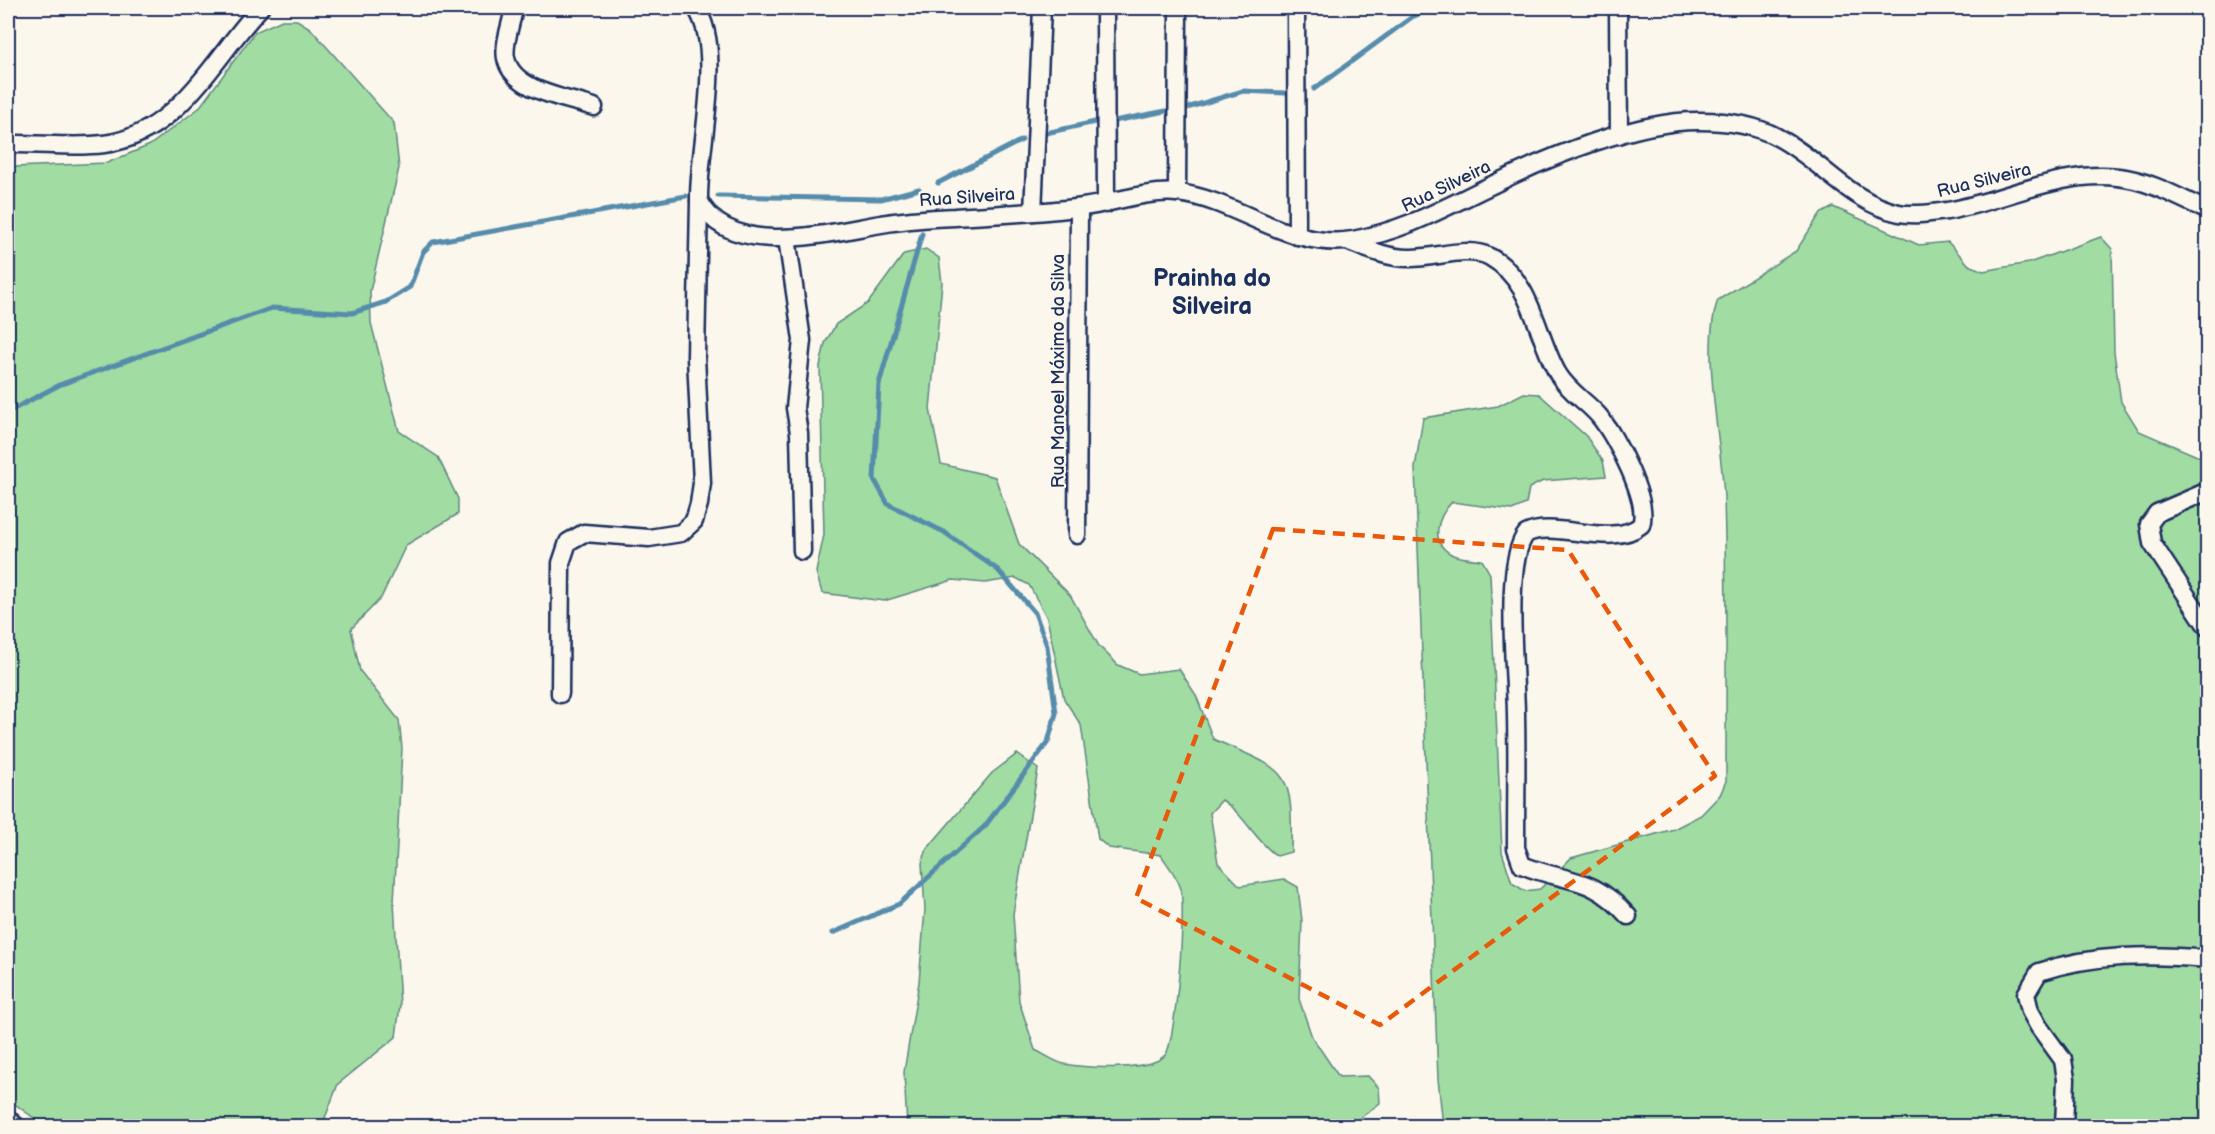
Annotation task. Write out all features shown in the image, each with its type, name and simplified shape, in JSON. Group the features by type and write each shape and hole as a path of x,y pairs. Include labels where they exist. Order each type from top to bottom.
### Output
{"street":[{"path":"8,144 73,146 106,144 146,129 167,117 186,98 260,8"},
{"path":"514,8 505,56 511,73 527,85 594,107"},
{"path":"560,694 561,563 568,542 585,533 649,538 681,533 694,520 699,504 702,456 696,288 699,200 710,64 706,31 696,8"},
{"path":"1033,212 1042,8"},
{"path":"1105,8 1106,204"},
{"path":"1177,193 1178,8"},
{"path":"1296,8 1297,236"},
{"path":"1618,8 1619,135"},
{"name":"Rua Silveira","path":"699,200 705,213 731,231 787,238 827,235 921,219 1079,208 1177,193 1224,204 1265,225 1297,236 1347,241 1401,229 1496,183 1619,135 1697,120 1757,129 1784,141 1855,194 1877,206 1902,214 1927,214 1967,207 2069,178 2090,176 2119,177 2140,181 2208,211"},
{"name":"Rua Manoel Máximo da Silva","path":"1077,535 1079,208"},
{"path":"787,238 802,340 800,380 795,408 799,433 802,551"},
{"path":"1347,241 1372,251 1407,258 1476,253 1496,261 1523,290 1557,373 1567,387 1606,424 1631,473 1642,515 1641,525 1636,529 1613,534 1540,531 1526,534 1518,550 1513,616 1516,848 1522,865 1543,873 1595,886 1628,916"},
{"path":"2208,491 2157,513 2149,524 2152,543 2208,628"},
{"path":"2064,1126 2066,1079 2063,1060 2039,1028 2030,1011 2026,994 2039,972 2066,963 2150,954 2208,959"},
{"path":"8,1119 16,1126"}],"highlighted area":[{"path":"1273,529 1568,550 1715,776 1380,1025 1136,898"}],"green space":[{"path":"282,20 297,20 310,28 394,123 399,168 370,291 371,323 399,431 438,457 458,499 458,514 406,545 381,598 351,629 360,671 399,720 402,748 394,902 400,1005 396,1037 338,1084 322,1126 45,1126 8,1099 8,192 14,167 107,163 150,145 199,108 255,32"},
{"path":"1833,207 1919,245 1948,242 1969,265 1983,271 2029,263 2101,237 2112,249 2114,352 2121,402 2139,431 2197,456 2207,457 2207,1126 1443,1126 1438,1079 1415,468 1423,418 1498,406 1524,393 1539,394 1586,436 1603,461 1606,476 1543,481 1529,488 1526,504 1512,510 1452,502 1443,514 1438,529 1440,544 1445,550 1456,556 1482,560 1490,574 1502,852 1512,883 1525,891 1540,889 1571,858 1674,829 1701,815 1720,795 1726,781 1726,569 1724,498 1711,370 1713,320 1718,300 1796,251 1820,214"},
{"path":"926,249 939,258 942,283 930,409 941,464 995,477 1019,544 1070,595 1099,646 1118,665 1139,674 1179,669 1196,695 1213,739 1271,767 1281,776 1287,788 1290,803 1291,852 1277,856 1269,850 1237,813 1222,800 1210,813 1218,863 1240,886 1284,879 1298,887 1302,921 1299,999 1312,1037 1339,1077 1368,1076 1379,1088 1380,1103 1350,1126 907,1126 904,1072 919,982 925,909 922,863 927,849 992,773 1017,754 1038,769 1013,914 1019,1001 1035,1050 1064,1064 1087,1067 1148,1064 1159,1060 1166,1054 1170,1043 1177,998 1182,917 1180,886 1161,855 1109,848 1098,839 1081,725 1064,699 1047,618 1029,585 1016,578 985,583 953,580 884,601 822,593 816,572 824,535 820,366 825,343 836,324 868,303 904,254"}],"waterway":[{"path":"1314,89 1412,17 1433,8"},
{"path":"1187,108 1243,91 1285,93"},
{"path":"1114,121 1166,111"},
{"path":"1046,133 1095,122"},
{"path":"938,183 1022,140"},
{"path":"718,196 881,199 919,189"},
{"path":"8,412 59,385 272,308 352,313 386,302 410,287 423,252 433,242 686,196"},
{"path":"833,933 899,904 985,826 1048,742 1056,713 1047,646 1035,613 998,570 944,532 888,504 874,479 879,384 922,234"}],"district":[{"name":"Prainha do Silveira","path":"1212,292"}]}
